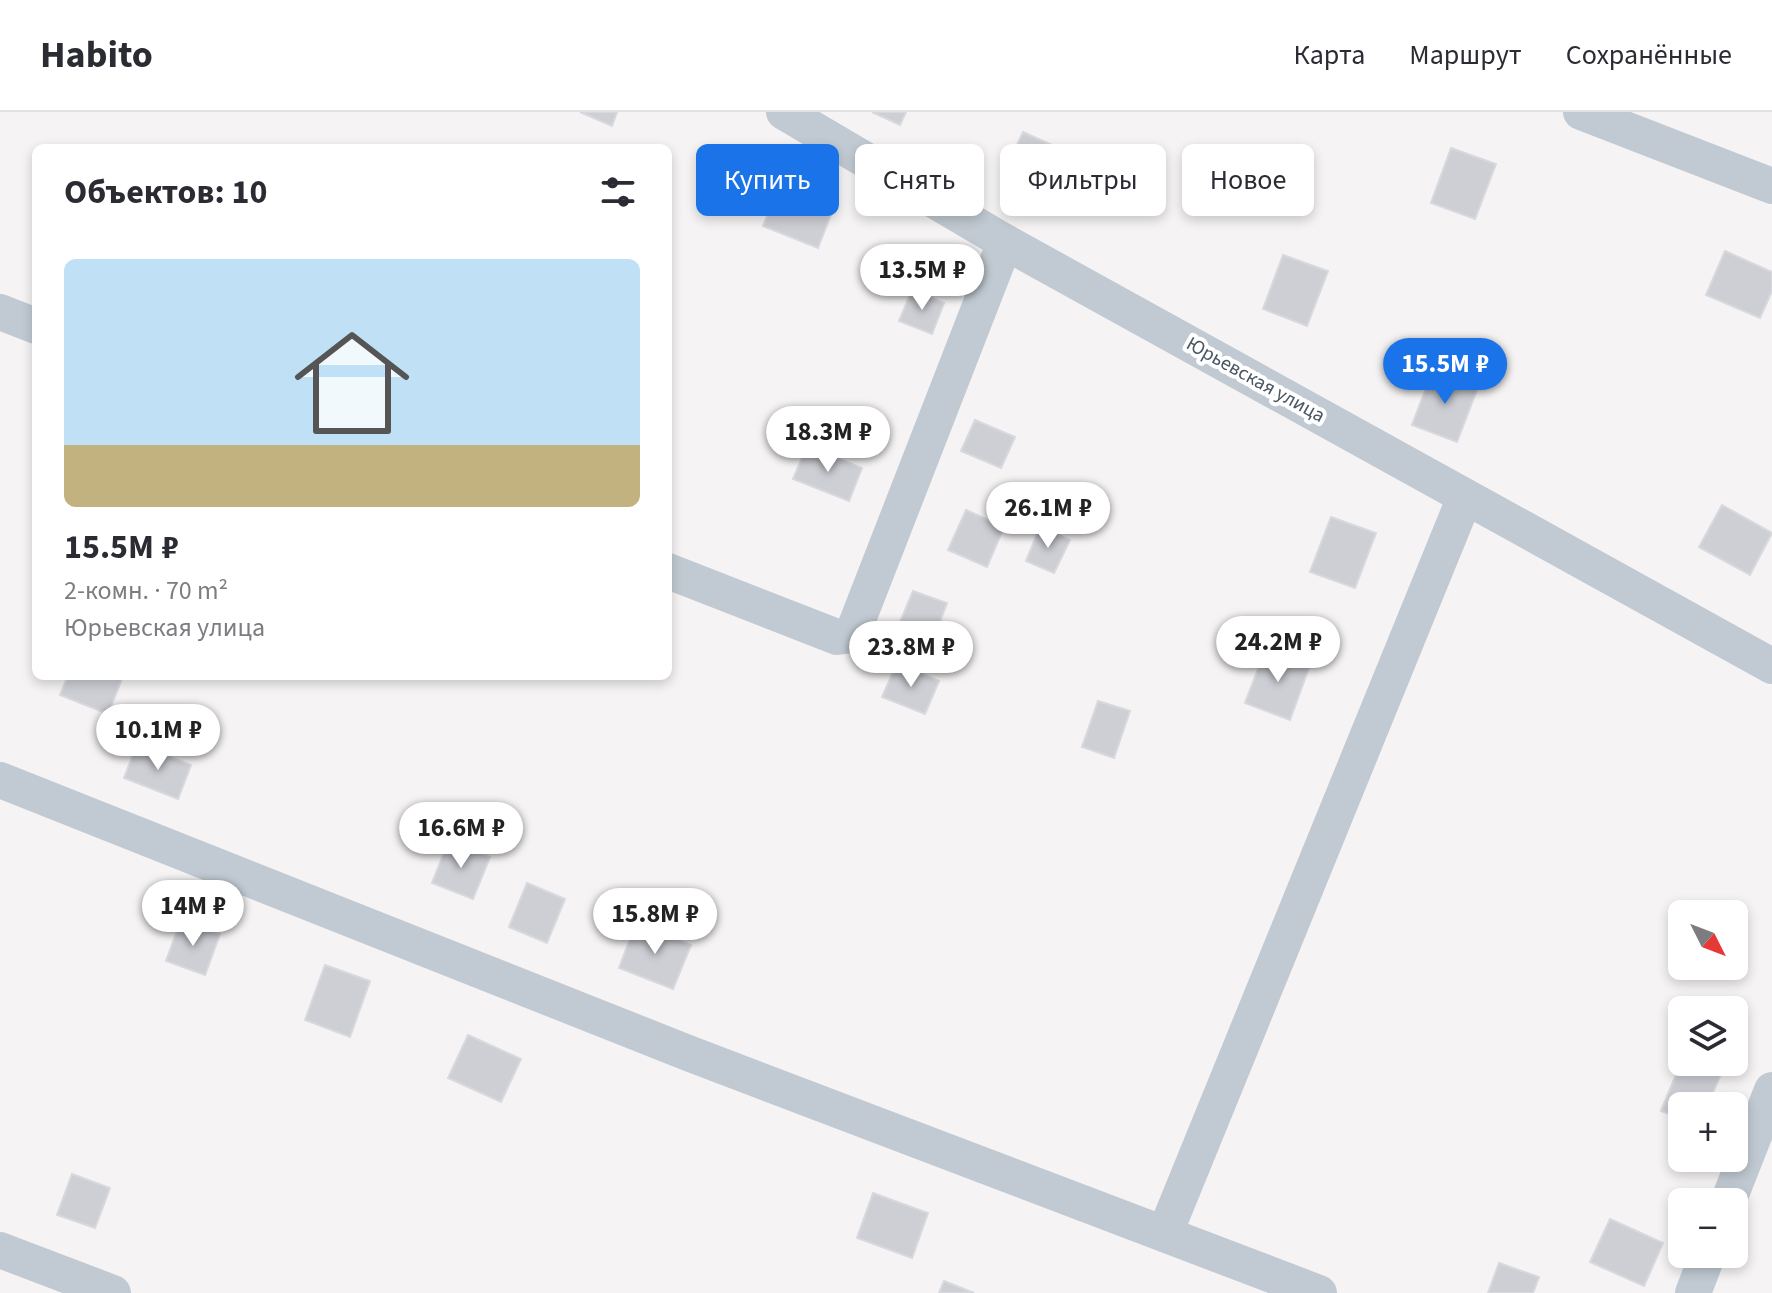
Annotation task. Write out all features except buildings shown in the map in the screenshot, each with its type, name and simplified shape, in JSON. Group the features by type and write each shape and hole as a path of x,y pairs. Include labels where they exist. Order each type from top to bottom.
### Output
{"street":[{"name":"Юрьевская улица","path":"784,112 1005,242 1772,666"},
{"path":"1581,112 1772,186"},
{"path":"672,573 837,637 852,635 1005,242"},
{"path":"0,312 32,324"},
{"path":"1165,1233 1465,497"},
{"path":"0,780 703,1059 1319,1293"},
{"path":"1734,1188 1772,1090"},
{"path":"0,1250 113,1293"},
{"path":"1693,1293 1703,1268"}]}
